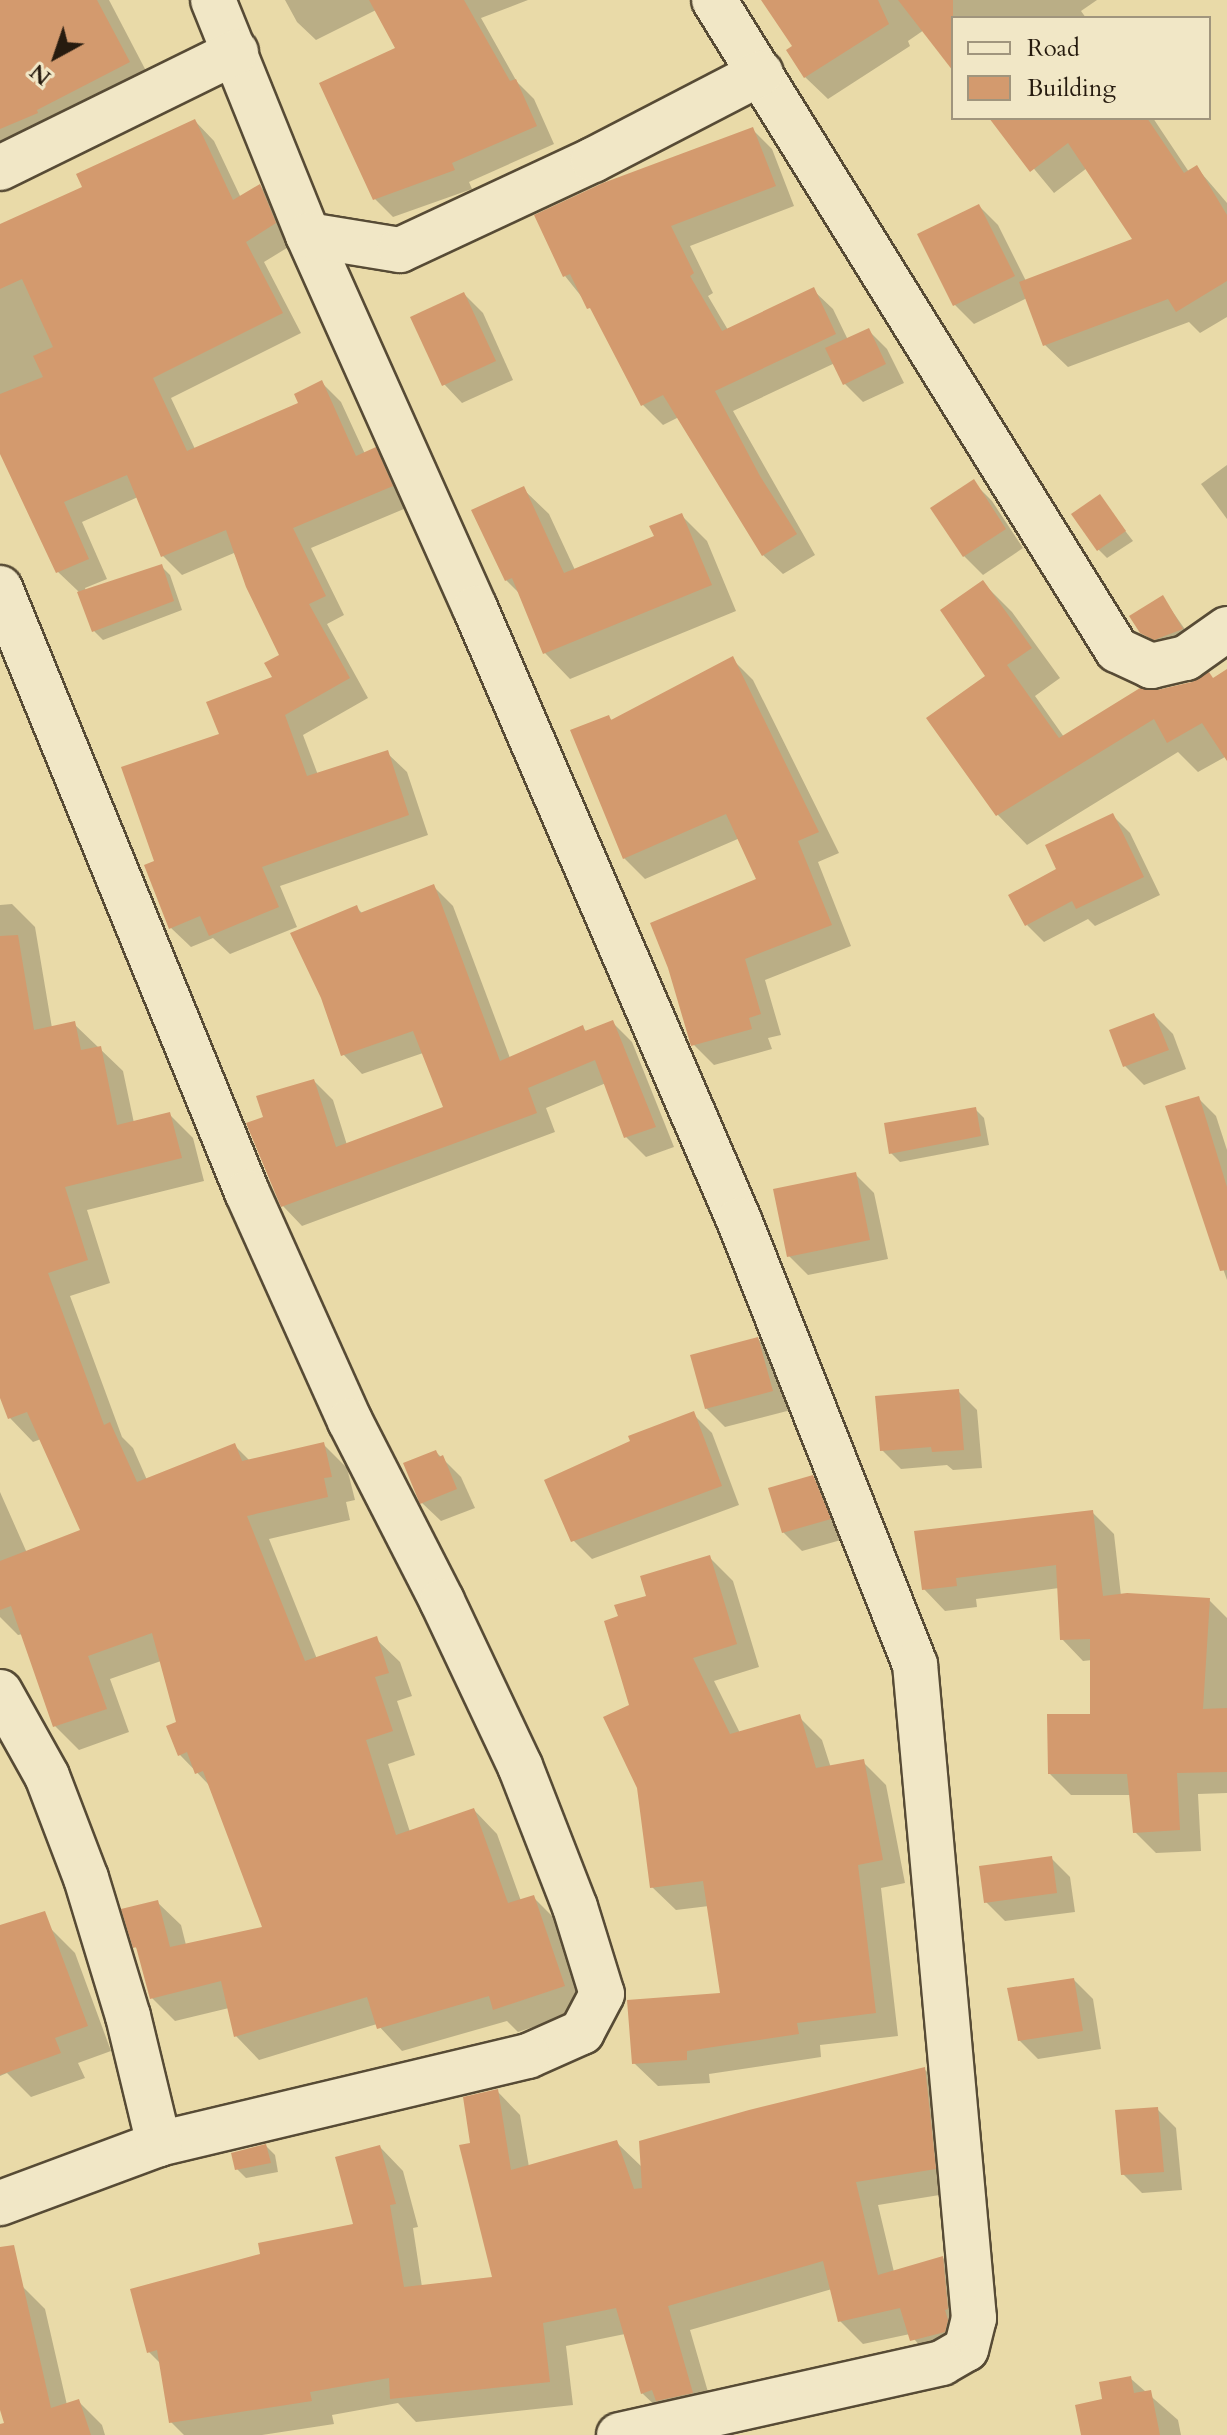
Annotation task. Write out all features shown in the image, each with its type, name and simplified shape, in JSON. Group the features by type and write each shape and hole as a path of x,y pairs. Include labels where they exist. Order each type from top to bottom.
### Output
{"street":[{"path":"213,0 308,235 475,608 739,1220 915,1664 974,2318 966,2349 942,2363 619,2435"},
{"path":"714,0 1117,650 1151,666 1186,658 1227,629"},
{"path":"0,168 236,52"},
{"path":"308,235 400,250 593,160 761,73"},
{"path":"0,588 247,1192 350,1421 442,1601 520,1766 575,1907 602,1994 582,2032 528,2056 159,2144 0,2203"},
{"path":"0,1693 47,1776 86,1878 128,2016 159,2144"}],"building":[{"path":"0,0 97,0 130,62 37,110 38,113 0,129"},
{"path":"369,0 464,0 510,81 516,79 537,126 452,163 455,170 373,200 319,83 395,48"},
{"path":"761,0 878,0 889,24 804,78 786,50 792,46"},
{"path":"898,0 953,0 951,68"},
{"path":"195,119 233,200 260,184 276,223 246,242 283,313 153,378 187,451 298,403 294,394 322,380 356,456 376,447 393,486 293,528 326,596 309,604 350,678 285,715 307,776 388,750 409,815 262,867 279,907 209,936 200,916 169,929 144,865 154,861 121,767 219,734 206,702 272,677 264,663 279,655 246,587 226,530 161,557 127,475 64,502 89,559 56,573 0,454 0,394 43,377 33,356 53,347 22,279 0,289 0,224 82,187 76,174"},
{"path":"991,120 1148,120 1184,173 1197,165 1227,215 1227,281 1176,312 1168,299 1043,346 1019,282 1132,239 1068,143 1030,172"},
{"path":"753,127 776,186 671,226 694,273 690,276 722,331 814,287 836,334 715,391 760,476 797,534 762,556 663,395 641,406 570,274 563,277 534,215 603,183"},
{"path":"979,204 1015,276 953,306 917,234"},
{"path":"464,292 496,361 442,386 410,317"},
{"path":"869,328 886,364 843,385 825,348"},
{"path":"974,479 1006,529 963,557 930,508"},
{"path":"524,486 564,573 654,536 649,526 682,513 712,585 543,654 512,578 505,581 471,510"},
{"path":"1100,494 1126,531 1097,551 1071,514"},
{"path":"162,564 174,601 92,632 77,592"},
{"path":"983,580 1032,648 1007,665 1059,738 1140,688 1157,690 1192,682 1209,672 1213,678 1227,669 1227,761 1202,723 1167,743 1154,719 996,816 926,718 985,676 940,610"},
{"path":"1163,595 1183,629 1154,640 1140,633 1129,616"},
{"path":"733,656 819,832 798,841 832,925 745,959 761,1014 749,1018 752,1029 691,1046 668,968 650,923 756,879 726,814 623,859 570,730 609,715 611,720"},
{"path":"1113,813 1144,877 1076,909 1072,901 1025,926 1008,895 1056,869 1045,845"},
{"path":"434,884 500,1061 583,1025 585,1031 613,1020 656,1127 624,1138 595,1060 528,1088 537,1113 281,1207 246,1123 263,1117 256,1096 314,1079 336,1147 443,1107 413,1031 341,1056 321,998 290,933 357,905 360,913"},
{"path":"18,935 34,1030 75,1021 81,1050 101,1046 117,1125 170,1112 182,1158 65,1187 88,1260 48,1273 104,1425 110,1422 137,1482 235,1443 242,1461 324,1442 332,1477 324,1478 328,1497 247,1516 305,1661 377,1636 389,1673 375,1677 393,1731 366,1740 396,1835 474,1808 508,1903 534,1895 565,1986 493,2010 489,1996 377,2029 367,1997 234,2037 221,1981 150,1999 136,1947 133,1948 121,1909 158,1900 170,1947 262,1927 203,1771 195,1774 187,1752 178,1756 166,1726 176,1722 152,1633 88,1656 107,1709 53,1727 11,1606 0,1610 0,1561 80,1530 27,1412 8,1419 0,1398 0,936"},
{"path":"1154,1013 1169,1050 1123,1067 1109,1030"},
{"path":"1199,1096 1227,1187 1227,1270 1220,1271 1165,1106"},
{"path":"976,1107 981,1136 889,1154 884,1123"},
{"path":"856,1172 870,1240 787,1257 773,1189"},
{"path":"758,1337 773,1391 705,1409 690,1355"},
{"path":"959,1389 964,1450 932,1452 931,1447 880,1451 875,1396"},
{"path":"694,1411 722,1486 571,1542 544,1480 630,1441 628,1436"},
{"path":"436,1450 439,1457 443,1455 457,1489 420,1504 403,1463"},
{"path":"813,1475 831,1519 782,1533 768,1488"},
{"path":"1093,1510 1103,1596 1127,1593 1210,1598 1203,1709 1227,1708 1227,1772 1177,1773 1180,1830 1133,1833 1127,1774 1048,1774 1047,1714 1090,1714 1090,1639 1060,1640 1056,1565 956,1578 957,1586 922,1590 914,1531"},
{"path":"710,1555 737,1644 693,1658 730,1734 800,1714 816,1768 864,1759 883,1860 858,1865 876,2013 797,2023 799,2034 687,2051 687,2060 632,2064 627,2000 720,1993 703,1881 650,1888 637,1788 603,1717 629,1705 604,1621 618,1616 614,1605 646,1596 640,1576"},
{"path":"1052,1856 1057,1893 984,1903 979,1866"},
{"path":"45,1911 88,2026 55,2038 61,2053 0,2075 0,1925"},
{"path":"1074,1978 1083,2031 1018,2041 1007,1988"},
{"path":"925,2067 936,2169 856,2182 878,2275 943,2256 948,2309 945,2310 948,2320 945,2332 910,2341 900,2308 838,2322 823,2261 668,2306 693,2393 656,2401 652,2390 641,2394 616,2308 543,2323 550,2382 390,2399 389,2378 310,2392 312,2401 169,2423 157,2350 147,2353 130,2289 260,2254 258,2243 353,2224 335,2157 380,2145 396,2204 390,2205 404,2287 492,2277 459,2145 470,2143 463,2097 498,2089 511,2170 617,2140 634,2189 642,2188 639,2141 749,2110"},
{"path":"1158,2107 1164,2172 1121,2175 1115,2110"},
{"path":"266,2144 271,2163 235,2170 231,2153"},
{"path":"14,2245 51,2408 79,2399 91,2435 0,2435 0,2424 4,2423 0,2410 0,2247"},
{"path":"1131,2376 1134,2393 1151,2390 1160,2435 1081,2435 1075,2405 1102,2399 1099,2382"}]}
